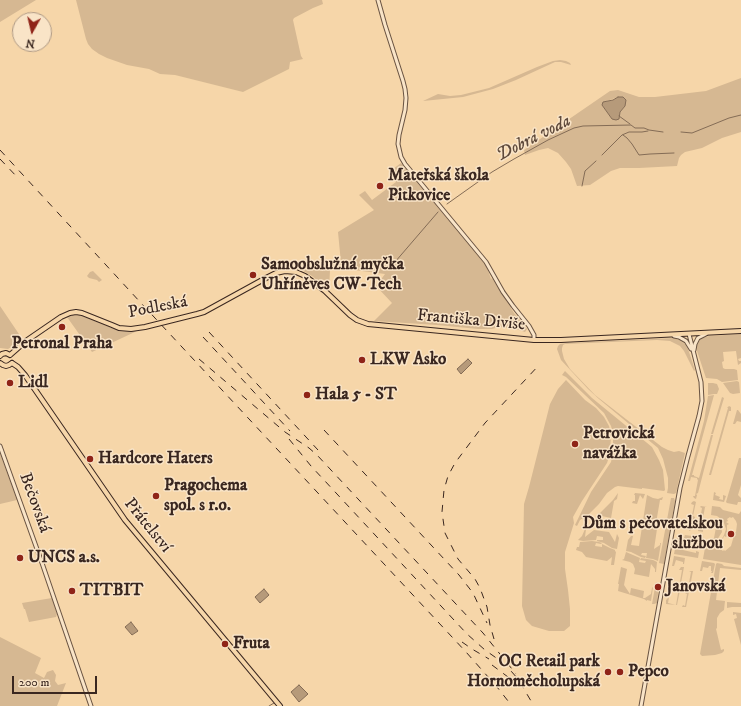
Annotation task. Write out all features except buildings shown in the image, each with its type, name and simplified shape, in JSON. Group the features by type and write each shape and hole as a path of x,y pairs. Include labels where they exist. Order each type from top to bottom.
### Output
{"main road":[{"name":"Podleská","path":"10,354 61,317 70,313 76,312 119,328 141,328 197,314 276,273 282,271 292,271"},
{"name":"Františka Diviše","path":"292,271 312,280 350,315 364,323 534,340 741,331"},
{"path":"0,355 6,353 10,354 13,359 12,363 6,366 0,363"},
{"name":"Přátelství","path":"12,363 18,366 25,375 125,520 280,706"}],"street":[{"path":"378,0 405,89 405,110 398,144 400,157 486,262 503,292 529,326 534,335 534,340"},
{"path":"693,352 698,338 708,333"},
{"path":"641,706 680,488 701,405 701,382 689,334"},
{"path":"664,335 673,335 686,341 693,352"},
{"name":"Bečovská","path":"0,446 42,563 90,706"}],"shaded area":[{"path":"0,0 36,0 16,12 12,12 12,15 0,22"},
{"path":"76,0 322,0 323,4 294,18 293,20 303,59 290,62 289,69 243,92 175,75 160,74 149,69 127,65 99,54 88,44"},
{"path":"560,60 566,61 571,65 555,62 493,89 463,97 423,101 438,94 450,96 461,95 489,88 537,67"},
{"path":"741,78 741,132 722,138 702,148 685,152 679,158 677,166 620,168 611,171 590,185 577,186 571,169 558,153 548,148 525,155 524,150 610,91 618,90 639,97 655,97 706,91","holes":["618,97 625,106 620,112 619,119 612,119 602,105 607,101"]},
{"path":"618,97 623,97 626,100 625,106 620,112 619,119 616,120 612,119 602,105 603,102 613,100"},
{"path":"401,163 487,267 491,279 492,278 514,313 527,329 525,332 513,328 499,327 492,329 478,329 374,321 392,303 376,286 385,274 339,268 330,270 329,290 312,276 298,268 341,263 338,232 374,210 359,195 365,191 372,200 396,182 389,172"},
{"path":"93,271 102,280 99,282 87,276"},
{"path":"0,306 23,340 8,349 0,348"},
{"path":"75,314 112,328 125,331 137,331 92,352 67,317"},
{"path":"741,334 741,358 738,359 741,363 738,365 736,351 723,352 724,361 722,362 723,368 737,370 738,380 722,382 717,379 706,378 697,351 697,344 699,340 709,336"},
{"path":"674,338 685,344 695,370 694,371 680,346 670,341 657,340 565,344 563,345 562,351 564,359 570,369 595,395 662,447 674,452 679,451 685,453 676,493 674,494 667,493 668,478 663,459 658,448 599,399 588,389 561,360 557,349 560,344 567,343"},
{"path":"468,359 472,363 461,374 457,369"},
{"path":"565,371 592,398 652,447 663,470 664,491 618,486 615,487 607,493 589,514 580,520 577,526 575,525 591,492 611,462 613,452 613,434 611,426 604,413 566,377 562,375"},
{"path":"566,380 604,417 609,426 611,435 610,454 607,463 573,517 574,523 565,552 570,626 564,631 549,631 532,626 526,620 522,606 524,504 550,404 558,389"},
{"path":"739,382 740,393 730,393 723,383"},
{"path":"708,383 717,384 719,389 717,394 708,395"},
{"path":"714,395 692,475 699,478 711,435 713,435 698,493 696,494 696,499 693,496 695,496 698,480 697,478 691,477 690,481 688,481 704,421 708,396"},
{"path":"722,397 724,398 713,434 711,434"},
{"path":"729,406 731,407 731,411 729,411 711,475 709,475 727,408"},
{"path":"737,410 741,414 741,422 737,421 733,424"},
{"path":"0,453 17,500 0,504"},
{"path":"739,458 741,458 741,485 738,495 741,498 741,502 738,502 737,505 726,502"},
{"path":"714,492 716,493 715,495 720,497 719,499 723,500 723,495 726,496 724,502 713,500"},
{"path":"618,493 617,499 614,501 611,518 597,515 613,500"},
{"path":"635,493 645,494 643,499 640,495 637,504 632,503 635,501"},
{"path":"647,495 658,499 663,497 662,500 660,500 655,529 657,529 654,549 661,543 658,561 646,558 647,553 642,553 641,555 646,556 645,558 626,551 628,540 631,536 633,536 631,545 639,546"},
{"path":"671,498 674,498 675,501 664,564 659,563"},
{"path":"694,501 696,502 693,516 695,517 694,523 692,523 691,530 689,531 694,505 691,504"},
{"path":"701,506 707,507 705,507 701,529 703,532 698,531 702,508 700,507"},
{"path":"712,506 720,507 723,510 739,514 741,511 741,565 703,559 706,542 720,542 726,529 721,519 717,516 711,515","holes":["730,517 733,517 736,521 736,532 731,546 723,551 719,548 719,546 721,545 721,542 722,544 723,543 722,541 724,536 726,537 727,535 727,525 729,524 726,522 728,521 727,519"]},
{"path":"715,519 721,524 722,532 717,540 711,541 714,538 717,522 714,522"},
{"path":"585,529 585,537 594,530 609,532 615,542 617,534 619,538 617,549 597,541 603,540 603,537 597,536 596,540 578,540 582,536"},
{"path":"678,535 683,538 685,535 699,537 701,539 700,545 697,545 698,542 685,540 683,550 696,553 696,551 699,552 698,558 674,554"},
{"path":"580,542 599,542 602,543 596,543 595,546 602,547 602,544 615,550 614,565 611,565 612,557 607,561 586,557 582,552 576,550 577,547 579,547"},
{"path":"626,552 640,558 639,562 645,563 646,561 640,560 641,558 657,562 656,572 651,564 649,577 634,574 635,569 633,564 622,560 624,559"},
{"path":"674,556 685,558 684,564 683,562 676,560 674,566 672,566"},
{"path":"702,561 715,564 713,573 711,573 711,566 708,568 703,567 702,571 700,571"},
{"path":"717,563 724,566 741,568 741,570 720,568 716,600 725,601 724,610 717,618 716,629 721,650 724,649 724,651 715,655 702,656 700,654"},
{"path":"621,567 627,569 624,585 630,594 631,588 644,591 643,598 645,598 651,594 653,587 651,601 618,591"},
{"path":"681,567 684,567 681,583 683,583 682,591 680,590 676,605 682,570 679,570"},
{"path":"689,571 693,571 686,607 682,607 683,605 685,606 687,594 685,593 687,592 689,584 687,582 689,583 691,572"},
{"path":"656,582 658,583 657,603 652,604"},
{"path":"264,589 269,595 260,603 255,597"},
{"path":"669,597 668,603 675,605 666,604 666,600"},
{"path":"52,598 57,614 56,617 29,622 22,603"},
{"path":"727,602 741,603 741,607 727,608"},
{"path":"733,612 741,613 741,645 734,619 737,618 736,614 733,615"},
{"path":"131,622 138,631 132,635 125,627"},
{"path":"0,637 41,658 35,673 44,678 47,672 53,670 56,675 55,681 58,685 66,683 57,706 0,706"},
{"path":"299,685 308,694 299,702 291,692"}],"waterway":[{"name":"Dobrá voda","path":"681,132 692,133 729,118 741,115"},
{"path":"619,116 630,124"},
{"name":"Dobrá voda","path":"447,204 492,172 548,140 574,128 583,126 631,125 635,128 644,128 663,132"},
{"path":"602,155 622,135 629,132 648,131"},
{"path":"623,135 632,144 639,155 674,153"},
{"path":"582,186 585,171 596,161"},
{"name":"Dobrá voda","path":"395,262 438,212"},
{"path":"269,706 274,703"}],"railway":[{"path":"0,150 466,652 512,706"},
{"path":"0,159 19,179"},
{"path":"209,332 318,450"},
{"path":"203,337 290,431"},
{"path":"199,359 285,432 317,455 483,633 516,674"},
{"path":"494,639 487,607 480,588 475,579 458,559 445,533 442,512 444,490 448,476 455,463 485,423 540,364"},
{"path":"324,430 459,575 473,593 487,623"},
{"path":"289,439 311,466 467,634 511,671 518,679 534,706"},
{"path":"462,642 489,659"},
{"path":"492,665 516,683"}],"place":[{"name":"Mateřská škola Pitkovice","path":"380,186"},
{"name":"Samoobslužná myčka Uhříněves CW-Tech","path":"253,275"},
{"name":"Petronal Praha","path":"62,327"},
{"name":"LKW Asko","path":"362,360"},
{"name":"Lidl","path":"10,383"},
{"name":"Hala 5 - ST","path":"307,395"},
{"name":"Petrovická navážka","path":"575,444"},
{"name":"Hardcore Haters","path":"90,459"},
{"name":"Pragochema spol. s r.o.","path":"156,496"},
{"name":"Dům s pečovatelskou službou","path":"731,534"},
{"name":"UNCS a.s.","path":"20,558"},
{"name":"Janovská","path":"658,587"},
{"name":"TITBIT","path":"72,591"},
{"name":"Fruta","path":"225,644"},
{"name":"OC Retail park Hornoměcholupská","path":"608,672"},
{"name":"Pepco","path":"620,672"}]}
